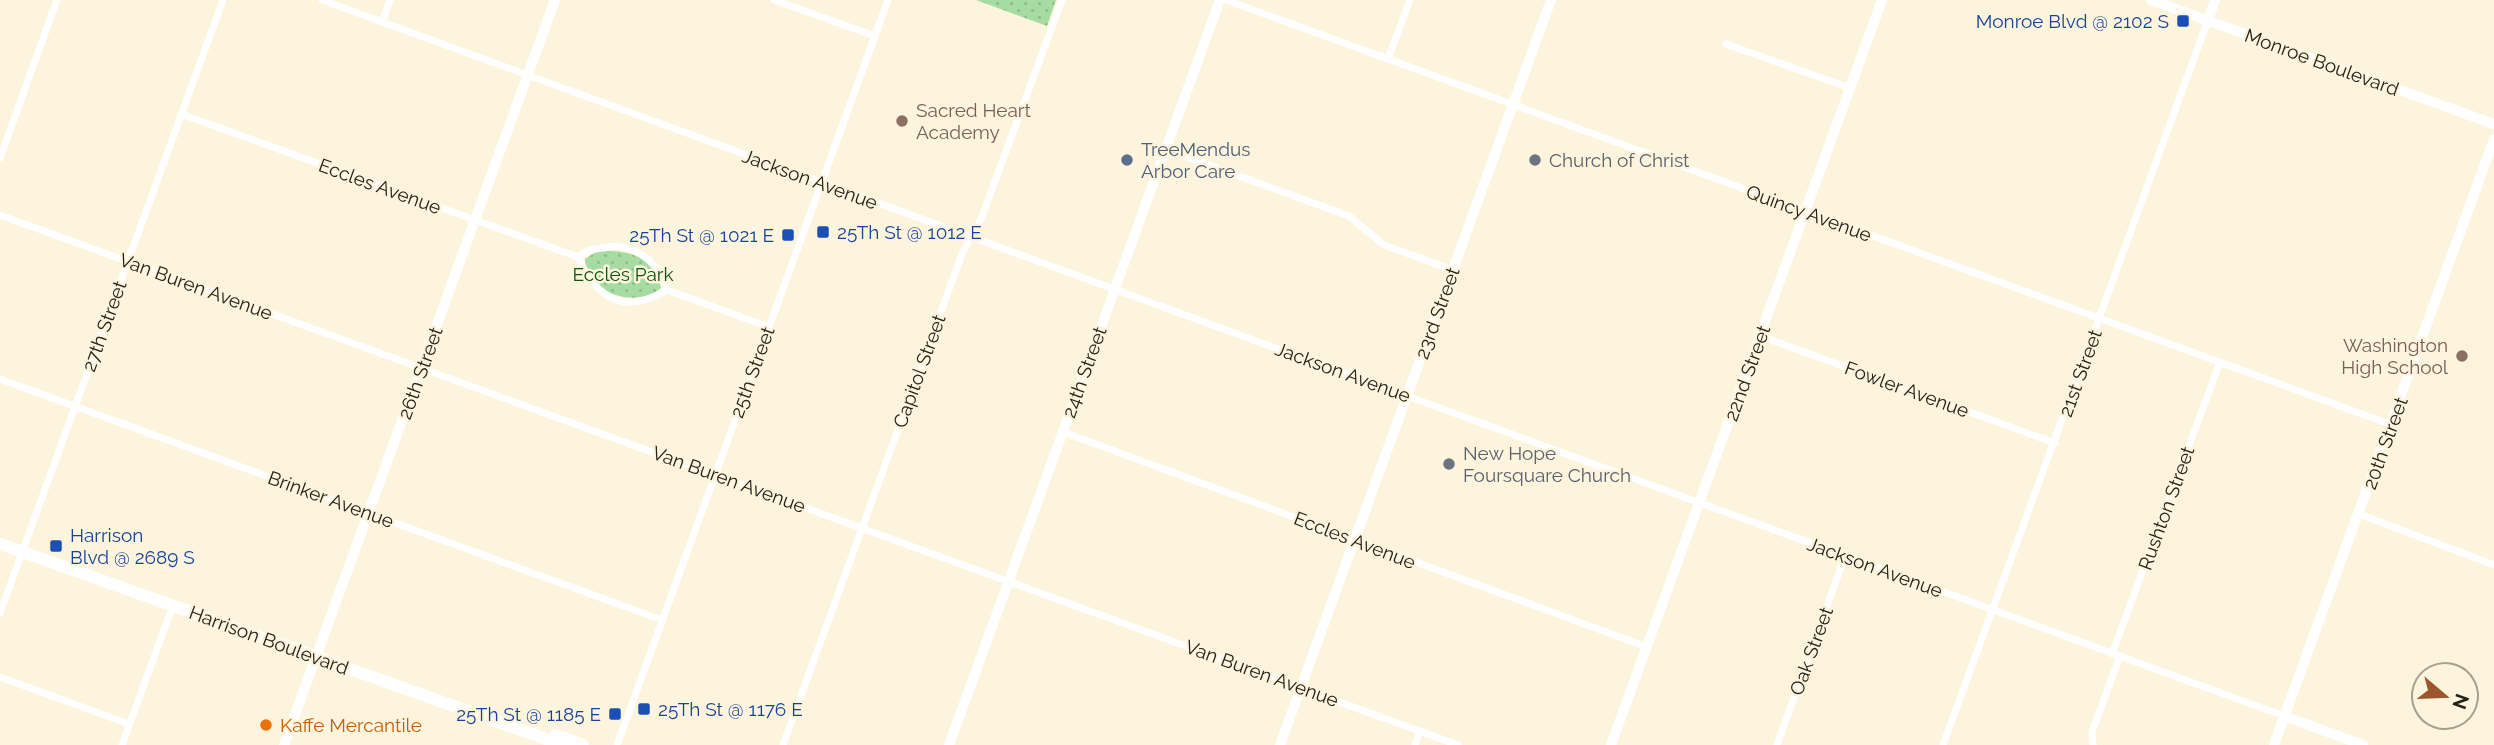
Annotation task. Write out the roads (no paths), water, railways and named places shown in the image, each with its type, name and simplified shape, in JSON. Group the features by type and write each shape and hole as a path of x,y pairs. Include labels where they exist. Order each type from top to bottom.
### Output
{"main road":[{"name":"Harrison Boulevard","path":"0,544 543,741 556,735 583,745"},
{"path":"543,741 563,745"}],"street":[{"path":"0,158 57,0"},
{"name":"27th Street","path":"0,613 223,0"},
{"name":"Jackson Avenue","path":"322,0 1113,290 1408,394 2363,745"},
{"path":"382,22 390,0"},
{"name":"26th Street","path":"284,745 555,0"},
{"path":"774,0 875,36"},
{"name":"25th Street","path":"617,745 888,0"},
{"name":"Capitol Street","path":"783,745 962,254 981,219 1062,0"},
{"name":"24th Street","path":"949,745 1220,0"},
{"name":"Quincy Avenue","path":"1226,0 2392,425"},
{"path":"1388,59 1410,0"},
{"name":"23rd Street","path":"1280,745 1551,0"},
{"name":"22nd Street","path":"1611,745 1882,0"},
{"name":"Monroe Boulevard","path":"2151,0 2494,124"},
{"name":"21st Street","path":"1943,745 2215,0"},
{"path":"1726,44 1850,88"},
{"name":"Eccles Avenue","path":"181,114 578,257"},
{"name":"20th Street","path":"2274,745 2494,139"},
{"path":"1165,149 1349,216 1384,245 1453,270"},
{"name":"Van Buren Avenue","path":"0,215 715,475 863,526 1458,745"},
{"path":"667,290 664,279 653,264 637,251 627,247 603,247 589,250 578,257 593,284 608,297 637,303 667,290 769,327"},
{"name":"Fowler Avenue","path":"1760,336 2055,443"},
{"name":"Rushton Street","path":"2093,745 2092,732 2116,655 2220,362"},
{"name":"Brinker Avenue","path":"0,379 662,620"},
{"name":"Eccles Avenue","path":"1063,432 1647,647"},
{"path":"2359,514 2494,565"},
{"name":"Oak Street","path":"1777,745 1845,556"},
{"path":"122,745 173,605"},
{"path":"0,677 129,724"},
{"path":"1415,745 1420,731"}],"place":[{"name":"Monroe Blvd @ 2102 S","path":"2183,21"},
{"name":"Sacred Heart Academy","path":"902,121"},
{"name":"TreeMendus Arbor Care","path":"1127,160"},
{"name":"Church of Christ","path":"1535,160"},
{"name":"25Th St @ 1012 E","path":"823,232"},
{"name":"25Th St @ 1021 E","path":"788,235"},
{"name":"Washington High School","path":"2462,356"},
{"name":"New Hope Foursquare Church","path":"1449,464"},
{"name":"Harrison Blvd @ 2689 S","path":"56,546"},
{"name":"25Th St @ 1176 E","path":"644,709"},
{"name":"25Th St @ 1185 E","path":"615,714"},
{"name":"Kaffe Mercantile","path":"266,725"}],"park label":[{"name":"Eccles Park","path":"623,274"}]}
